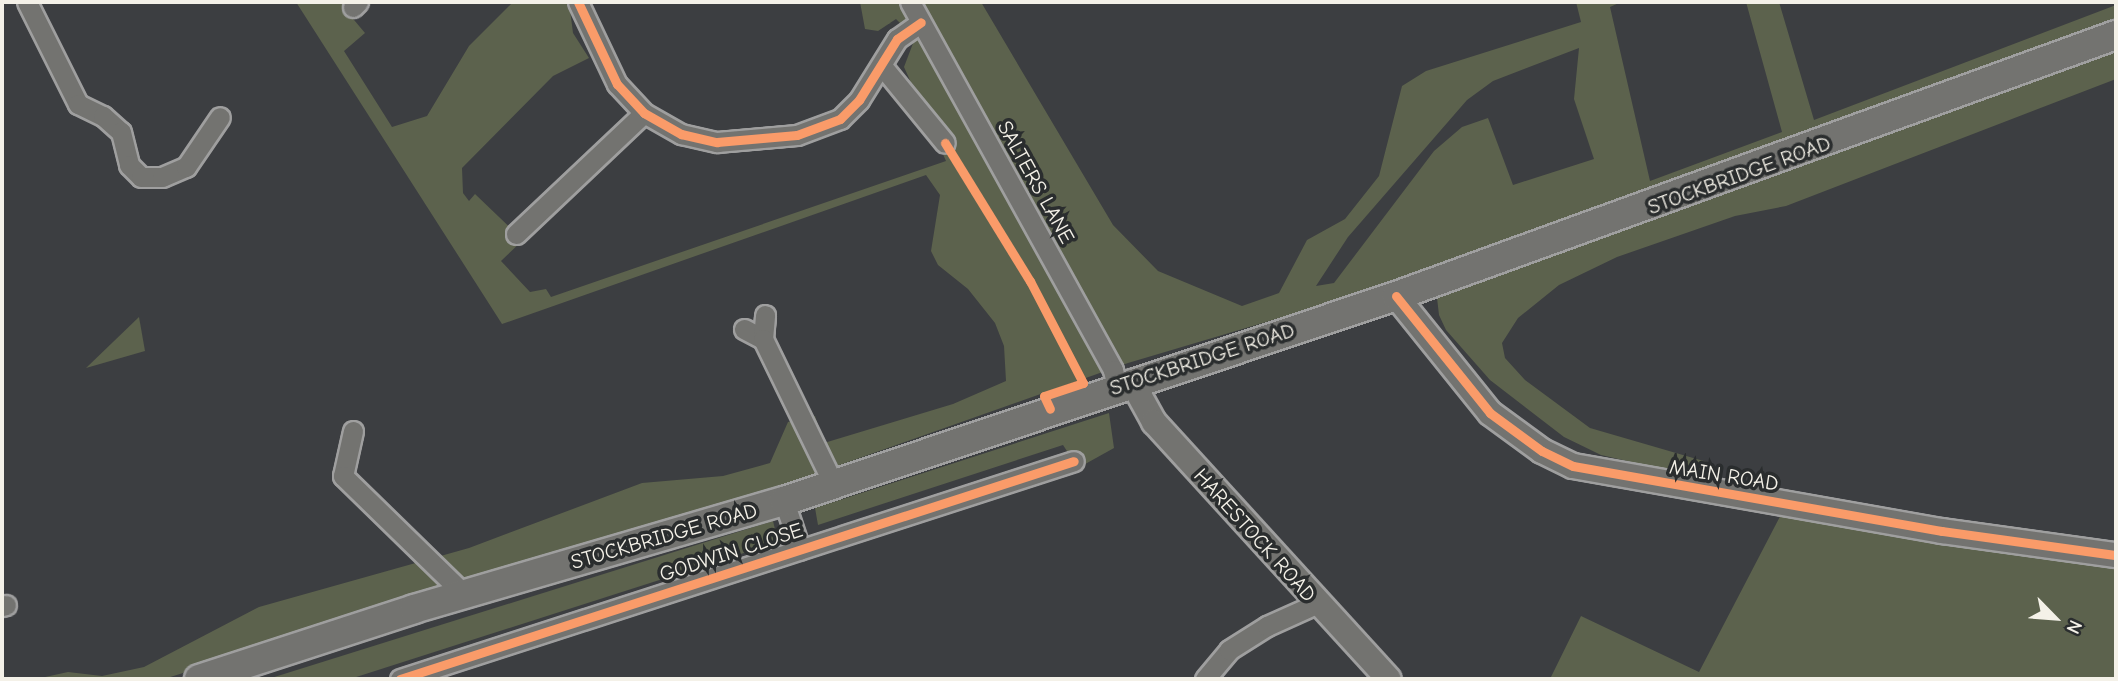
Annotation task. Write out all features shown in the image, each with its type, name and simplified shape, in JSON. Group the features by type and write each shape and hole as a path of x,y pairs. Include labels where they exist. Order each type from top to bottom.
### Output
{"main road":[{"name":"STOCKBRIDGE ROAD","path":"199,679 464,594 784,501 833,482 1396,296 2116,35"}],"street":[{"path":"27,2 78,104 103,116 121,132 129,165 142,177 162,177 186,167 220,117"},
{"path":"578,2 605,63 644,113 681,134 717,142 797,135 840,119 882,66 897,39 921,22"},
{"name":"SALTERS LANE","path":"910,2 1113,370 1125,385"},
{"path":"882,66 945,143"},
{"path":"516,234 644,113"},
{"name":"MAIN ROAD","path":"1396,296 1490,413 1523,439 1573,466 1954,533 2116,555"},
{"path":"765,315 763,339 833,482"},
{"path":"744,329 763,339"},
{"name":"HARESTOCK ROAD","path":"1125,385 1154,422 1317,604 1389,679"},
{"path":"353,431 342,476 464,594"},
{"name":"GODWIN CLOSE","path":"400,679 800,549 1062,458"},
{"name":"GODWIN CLOSE","path":"784,501 800,549"},
{"path":"1205,679 1230,650 1267,626 1317,604"}],"green space":[{"path":"296,2 349,2 344,8 365,33 344,51 392,127 427,116 469,46 513,2 569,2 573,33 589,58 553,76 462,168 463,193 469,201 475,194 523,240 501,261 530,292 546,289 551,297 946,161 904,67 915,38 896,19 878,31 865,29 860,2 981,2 1113,225 1158,271 1242,306 1279,293 1307,240 1345,219 1379,176 1402,86 1426,71 1581,22 1576,2 1621,2 1610,7 1650,181 1782,132 1746,2 1779,2 1814,120 2116,5 2116,79 1786,206 1735,216 1617,257 1559,285 1518,318 1502,343 1505,358 1525,380 1590,428 1707,462 1701,478 1601,455 1564,437 1490,380 1446,330 1439,315 1434,272 1128,363 803,478 164,679 36,679 68,672 102,676 144,667 259,607 469,548 642,483 723,476 770,463 788,422 815,416 824,443 953,404 1006,381 1004,346 995,323 968,289 938,265 931,251 940,195 926,175 502,324","holes":["1579,48 1574,99 1594,159 1513,185 1488,118 1462,127 1434,151 1334,283 1316,286 1348,237 1467,100 1493,81"]},
{"path":"139,317 145,351 86,368"},
{"path":"1109,413 1114,448 1078,468 1063,445 818,525 815,508"},
{"path":"1787,503 2116,554 2116,679 1550,679 1581,616 1699,672"},
{"path":"773,521 778,542 350,679 268,679"}],"cycle path":[{"path":"578,2 617,84 644,113 681,134 717,142 797,135 840,119 859,100 897,39 921,22"},
{"path":"945,143 1030,281 1083,383 1044,396 1050,409"},
{"path":"1396,296 1490,413 1542,451 1573,466 1942,531 2116,555"},
{"path":"400,679 1074,461"}]}
